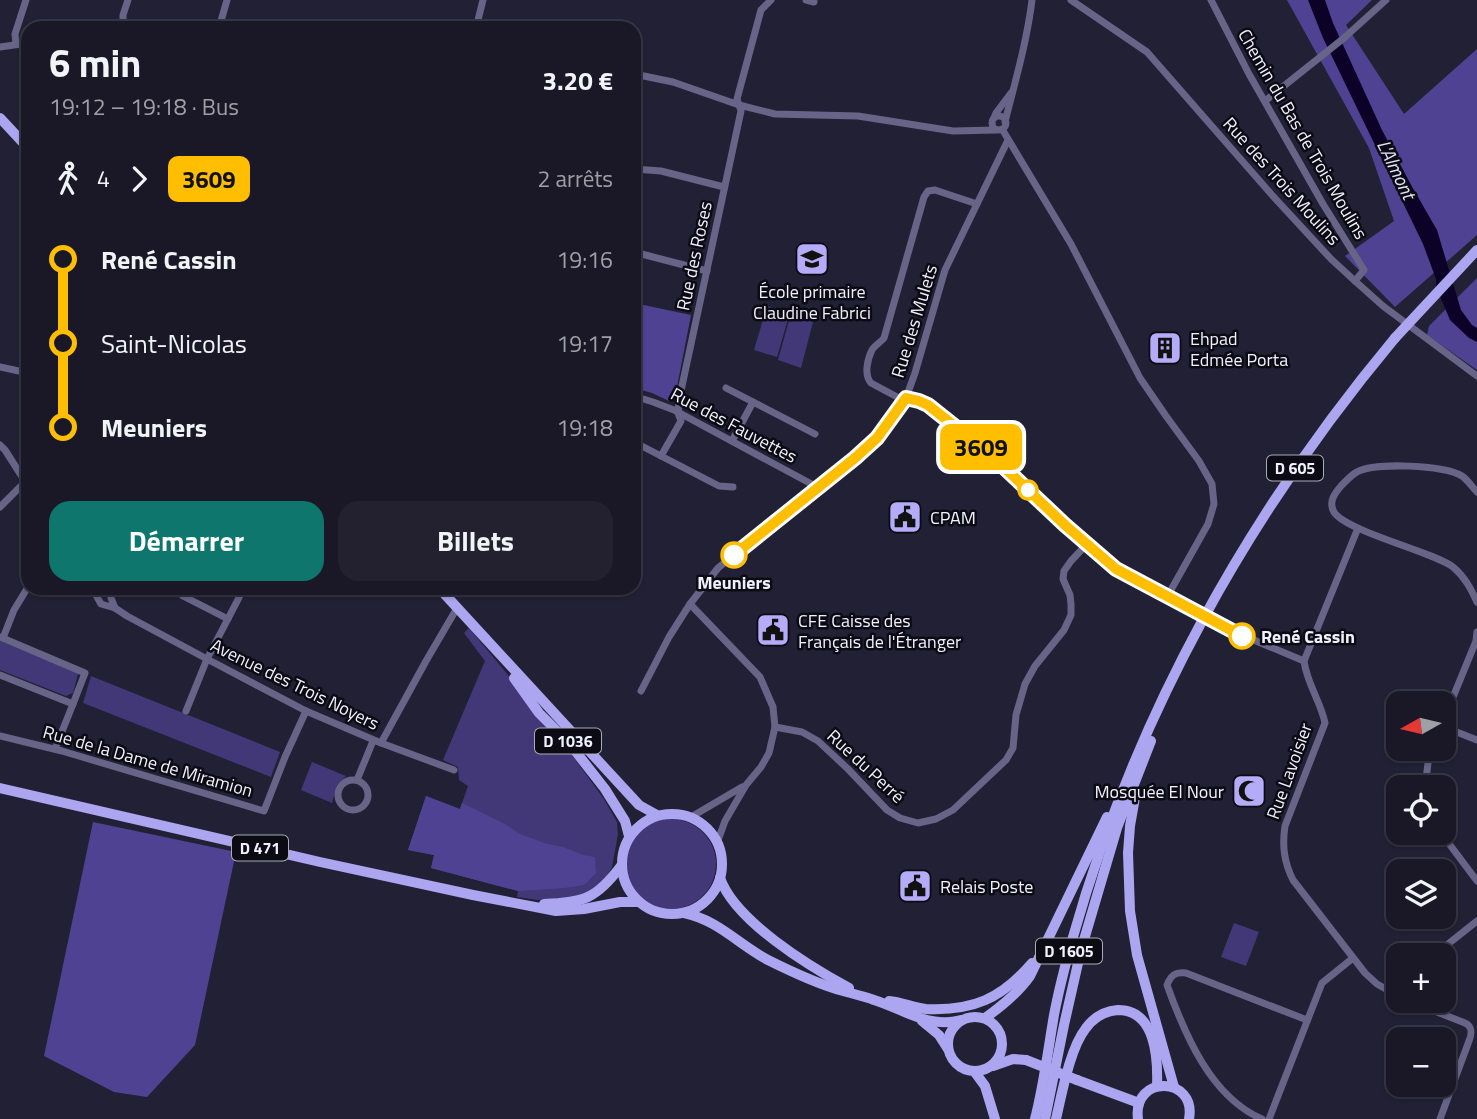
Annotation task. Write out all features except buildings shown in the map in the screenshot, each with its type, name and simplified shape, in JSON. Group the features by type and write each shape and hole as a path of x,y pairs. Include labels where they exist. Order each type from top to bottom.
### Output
{"main road":[{"path":"0,118 21,140"},
{"name":"D 605","path":"1123,787 1190,644 1282,486 1322,429 1477,250"},
{"name":"D 605","path":"1149,744 1205,631 1268,521 1397,340 1477,260"},
{"name":"D 1036","path":"445,595 639,805 657,815"},
{"name":"D 1036","path":"497,652 539,713 569,743 605,789 625,821 629,836"},
{"path":"1149,744 1135,795 1130,826 1130,911 1138,955 1174,1087"},
{"name":"D 1605","path":"1045,1119 1082,950 1117,828 1149,744"},
{"path":"985,1018 999,1009 1023,986 1037,964 1123,787"},
{"name":"D 1605","path":"1035,1119 1054,1013 1072,939 1123,787"},
{"name":"D 471","path":"0,788 320,862 556,911 584,909 610,903 639,902"},
{"path":"677,813 691,817 706,827 718,843 722,862 716,887 707,900 684,912 661,913 649,909 639,902 625,884 621,866 622,853 629,836 640,824 657,815 677,813"},
{"name":"D 471","path":"520,904 559,904 582,900 608,884 621,866"},
{"path":"720,877 723,887 734,901 776,942 812,967 863,996"},
{"path":"684,912 710,921 759,955 803,976 879,1001 919,1019 938,1023 977,1016 985,1018 992,1022 1013,1049 1026,1059 1139,1102"},
{"path":"879,1001 923,1009 977,1004 994,997 1014,983 1042,952"},
{"path":"1056,1119 1075,1048 1086,1027 1108,1012 1127,1011 1135,1014 1148,1028 1156,1049 1157,1086"},
{"path":"919,1019 939,1035 952,1058 965,1070 974,1072 1013,1059 1026,1059"},
{"path":"948,1050 950,1033 961,1020"},
{"path":"991,1067 1001,1053 1002,1036"},
{"path":"974,1072 985,1086 995,1119"},
{"path":"1138,1119 1137,1110 1143,1095 1157,1086 1166,1086 1174,1087 1187,1098 1190,1106 1189,1119"}],"street":[{"path":"16,44 15,34 26,0"},
{"path":"122,21 128,0"},
{"path":"221,21 227,0"},
{"path":"478,21 483,0"},
{"name":"Rue des Roses","path":"661,456 681,421 678,413 679,400 741,111 737,99 761,10 771,0"},
{"path":"1001,127 1016,81 1032,0"},
{"name":"Rue des Trois Moulins","path":"1071,0 1147,52 1331,259 1383,306 1477,376"},
{"name":"Chemin du Bas de Trois Moulins","path":"1211,0 1323,204 1364,270 1355,281"},
{"path":"1265,101 1386,0"},
{"path":"0,47 21,44"},
{"path":"641,75 673,82 775,114 858,116 953,131 1001,127"},
{"path":"1001,127 992,124 993,119 1011,92"},
{"path":"971,130 1000,117 1001,127 1071,244 1140,378 1199,461 1212,484 1214,504 1208,524 1167,597"},
{"name":"Rue des Mulets","path":"641,691 669,637 718,568 855,458 877,438 906,398 945,270 1008,140"},
{"path":"641,170 661,171 724,187"},
{"path":"977,204 935,190 928,191 924,197 884,338 872,349 866,374 871,383 899,398 928,405 992,456 1116,569 1230,630 1304,661 1358,528"},
{"path":"641,254 707,271"},
{"path":"0,367 21,372"},
{"path":"726,388 815,434"},
{"name":"Rue des Fauvettes","path":"641,398 653,401 732,440 817,487"},
{"path":"732,440 753,402"},
{"path":"0,445 21,473"},
{"path":"641,446 719,486 733,486"},
{"path":"1477,492 1461,476 1446,471 1405,465 1379,465 1357,471 1332,498 1332,509 1338,517 1358,528 1442,560 1455,568 1469,583 1477,602"},
{"path":"0,507 21,487"},
{"name":"Rue du Perré","path":"775,727 802,732 818,741 887,810 900,818 919,822 936,819 953,810 1006,760 1013,748 1016,715 1026,684 1035,666 1063,631 1071,615 1070,595 1063,579 1064,571 1087,544"},
{"path":"23,595 1,638 85,673 55,749"},
{"name":"Avenue des Trois Noyers","path":"96,595 102,604 115,608 127,617 306,711 377,742 457,608"},
{"path":"111,595 115,608"},
{"path":"186,711 207,659 240,595"},
{"path":"184,596 228,619"},
{"path":"690,604 760,677 773,707 775,727 769,753 725,821 718,843"},
{"path":"1455,691 1476,641 1477,632"},
{"name":"Rue Lavoisier","path":"1304,661 1306,674 1325,723 1285,826 1283,852 1293,880 1365,973 1386,989"},
{"path":"0,675 73,704"},
{"name":"Rue de la Dame de Miramion","path":"0,736 55,749 264,811 306,711"},
{"path":"1456,732 1477,740"},
{"path":"357,780 377,742 454,770"},
{"path":"357,780 366,786 368,796 364,805 351,810 342,806 338,793 344,782 357,780"},
{"path":"691,817 746,785"},
{"path":"1450,845 1477,881"},
{"path":"1449,943 1477,921"},
{"path":"1269,1119 1322,983 1353,958"},
{"path":"1262,1119 1247,1112 1226,1094 1192,1045 1167,985 1171,976 1177,972 1186,973 1307,1020"},
{"path":"1440,1013 1465,1023 1470,1028 1471,1036 1440,1119"}],"shaded area":[{"path":"1287,0 1372,0 1346,25 1404,114 1477,49 1477,235 1395,307 1345,256 1394,221 1369,148"},
{"path":"1477,278 1477,370 1427,335 1429,326"},
{"path":"641,304 691,315 675,397 669,401 641,390"},
{"path":"767,306 790,312 777,357 754,350"},
{"path":"790,317 813,322 801,368 778,360"},
{"path":"469,628 566,747 604,799 617,822 618,834 612,867 604,881 586,893 538,900 517,897 518,891 431,868 434,855 408,850 426,796 460,809 468,786 459,780 458,767 443,760 485,661 464,633"},
{"path":"0,641 76,672 78,674 73,693 66,696 0,670"},
{"path":"91,676 280,752 271,777 83,703"},
{"path":"312,762 346,776 337,785 332,803 301,790"},
{"path":"426,796 460,809 462,803 520,834 595,857 596,873 584,885 518,891 431,868 434,855 408,850"},
{"path":"671,819 688,822 703,832 713,847 716,864 713,881 703,896 688,906 671,909 654,906 639,896 629,881 626,864 629,847 639,832 654,822"},
{"path":"93,822 236,852 195,1045 147,1097 114,1092 44,1056"},
{"path":"1234,923 1259,932 1246,966 1221,957"}],"water":[{"name":"L'Almont","path":"1308,0 1325,0 1382,130 1437,230 1461,310 1477,328 1477,342 1450,320 1436,287 1436,279 1423,244 1323,38"}],"bus line":[{"name":"3609","path":"734,555 877,438 906,398 928,405 954,425 1116,569 1242,636"}],"place":[{"name":"École primaire Claudine Fabrici","path":"812,259"},
{"name":"Ehpad Edmée Porta","path":"1165,348"},
{"name":"CPAM","path":"905,517"},
{"name":"Meuniers","path":"734,555"},
{"name":"CFE Caisse des Français de l'Étranger","path":"773,630"},
{"name":"René Cassin","path":"1242,636"},
{"name":"Mosquée El Nour","path":"1249,791"},
{"name":"Relais Poste","path":"915,886"}]}
